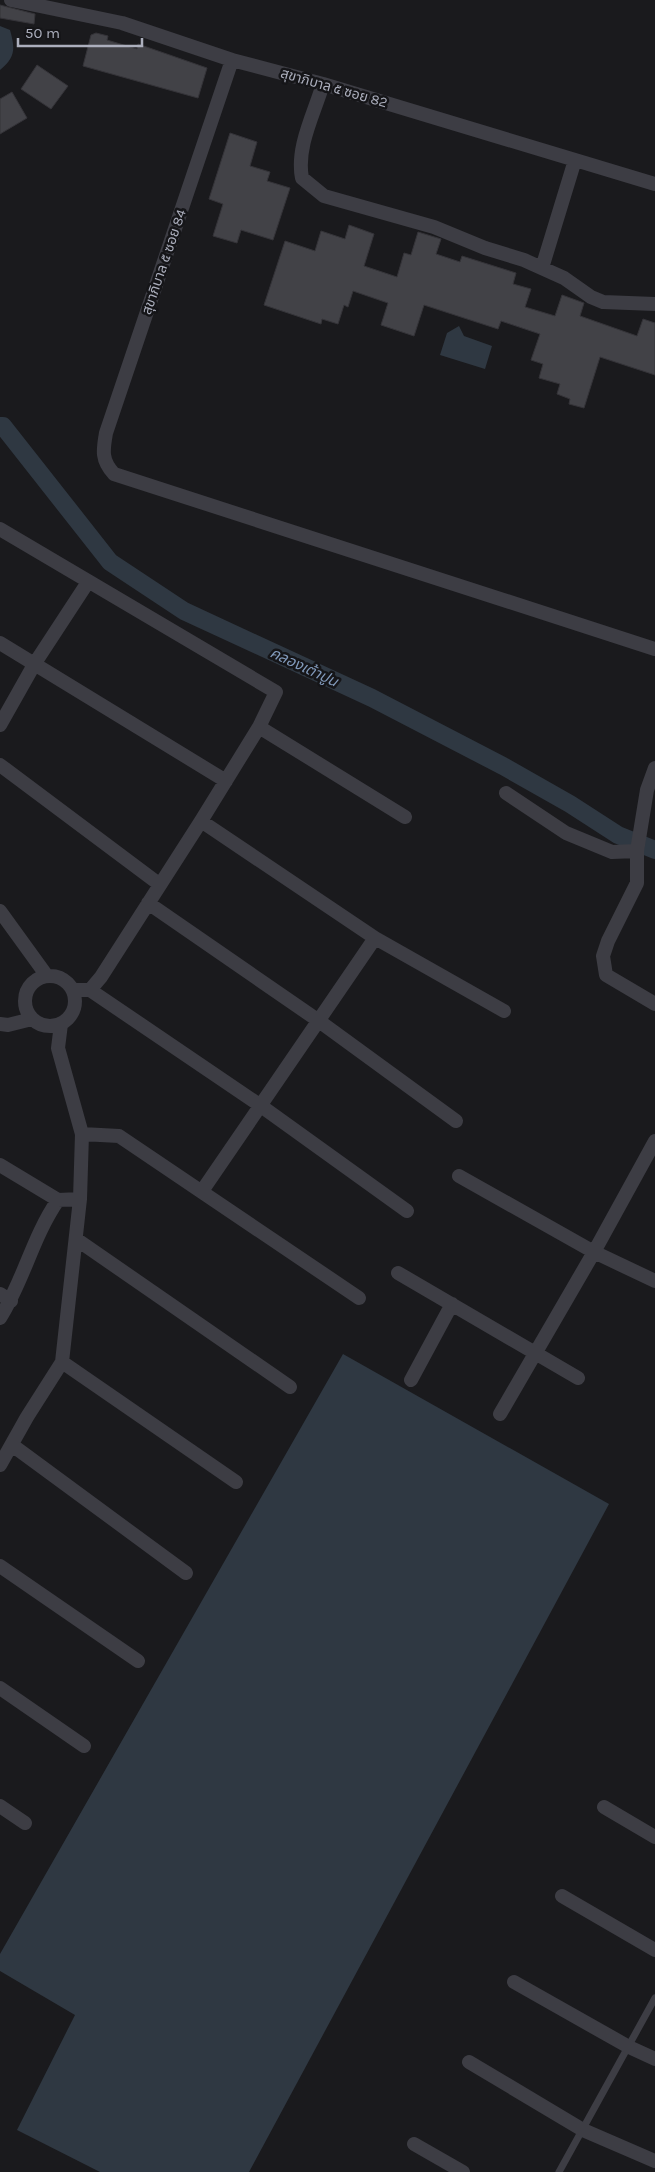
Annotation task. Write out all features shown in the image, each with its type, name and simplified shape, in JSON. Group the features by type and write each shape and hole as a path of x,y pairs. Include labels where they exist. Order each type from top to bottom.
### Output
{"street":[{"name":"สุขาภิบาล ๕ ซอย 82","path":"11,0 122,23 232,60 323,84 655,184"},
{"name":"สุขาภิบาล ๕ ซอย 84","path":"232,60 106,433 102,453 106,465 114,474 655,649"},
{"path":"323,84 301,153 302,178 324,196 434,227 542,268 564,278 591,297 603,302 655,304"},
{"path":"542,268 575,160"},
{"path":"0,529 276,692 259,727 226,781 101,977 90,990"},
{"path":"0,725 35,663 88,582"},
{"path":"0,642 226,781"},
{"path":"259,727 405,817"},
{"path":"0,764 159,884"},
{"path":"655,768 647,790 638,842 637,883 608,940 603,956 606,975 655,1004"},
{"path":"506,793 566,832 612,852 638,842"},
{"path":"201,820 375,938 504,1011"},
{"path":"148,903 319,1021 456,1120"},
{"path":"0,911 47,976"},
{"path":"202,1191 375,938"},
{"path":"47,976 62,979 73,990 75,1006 67,1020 61,1024 45,1026 32,1019 27,1012 25,996 32,983 47,976"},
{"path":"73,990 90,990 260,1106 407,1211"},
{"path":"0,1024 8,1025 32,1019"},
{"path":"0,1465 27,1416 62,1362 80,1198 82,1134 58,1048 61,1024"},
{"path":"82,1134 119,1136 360,1298"},
{"path":"500,1414 654,1146"},
{"path":"0,1165 58,1200 80,1198"},
{"path":"459,1176 594,1252 655,1281"},
{"path":"0,1318 5,1298 43,1222 58,1200"},
{"path":"76,1239 290,1387"},
{"path":"398,1273 578,1378"},
{"path":"411,1380 452,1304"},
{"path":"62,1362 236,1482"},
{"path":"12,1445 186,1573"},
{"path":"0,1566 138,1661"},
{"path":"0,1688 84,1746"},
{"path":"0,1806 25,1823"},
{"path":"604,1807 655,1837"},
{"path":"562,1896 655,1950"},
{"path":"514,1982 629,2047 655,2059"},
{"path":"470,2062 583,2130 655,2161"},
{"path":"414,2144 463,2172"}],"lane":[{"path":"559,2172 655,1998"}],"shaded area":[{"path":"0,26 10,30 13,52 9,61 0,70"},
{"path":"459,326 464,336 492,346 485,369 440,355 447,333"},
{"path":"343,1354 609,1504 249,2172 100,2172 17,2130 75,2015 0,1971 0,1954"}],"building":[{"path":"0,5 35,14 34,24 0,18"},
{"path":"96,33 108,36 107,40 137,49 138,44 207,68 198,98 83,66 91,35"},
{"path":"37,65 68,86 51,109 21,89"},
{"path":"12,92 27,118 0,134 0,99"},
{"path":"230,133 257,142 250,166 270,172 267,181 290,188 273,240 241,230 237,243 213,236 223,204 209,199"},
{"path":"349,225 374,234 364,266 397,277 404,253 411,255 418,232 441,239 436,254 460,262 462,256 516,273 513,284 531,289 525,307 555,316 562,295 584,303 580,316 637,336 643,319 655,323 655,375 600,357 584,408 569,404 570,399 557,394 560,384 539,378 543,364 531,360 540,334 501,321 498,329 424,305 414,336 381,325 388,303 353,291 348,307 344,305 338,324 322,319 321,324 264,305 285,241 315,251 321,231 345,239"}],"waterway":[{"name":"คลองเต้าปูน","path":"0,426 3,426 110,562 184,611 372,698 503,766 570,804 618,835 655,850"}]}
